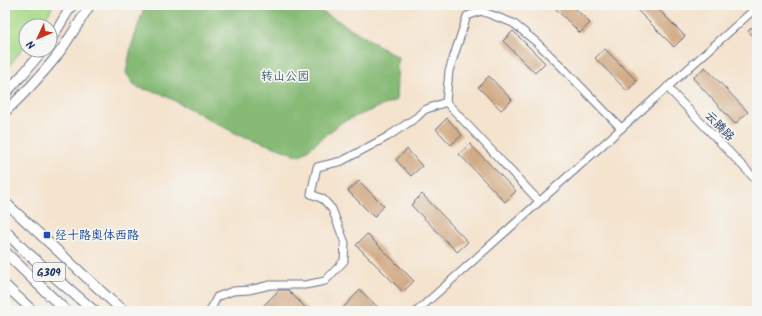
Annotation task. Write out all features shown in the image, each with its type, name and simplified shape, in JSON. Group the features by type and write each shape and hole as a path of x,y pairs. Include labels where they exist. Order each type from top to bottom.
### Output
{"highway":[{"name":"G309","path":"5,231 24,250 94,311"},
{"name":"G309","path":"5,252 66,311"}],"main road":[{"path":"58,28 72,5"},
{"path":"5,112 28,90 56,56 77,27 90,5"},
{"path":"5,94 36,58"},
{"path":"5,202 114,303 125,311"},
{"path":"5,285 33,311"}],"street":[{"path":"416,311 757,7"},
{"path":"539,201 446,102 449,71 467,16 480,12 513,23 535,41 559,64 621,128"},
{"name":"云腾路","path":"667,87 757,181"},
{"path":"210,311 217,297 233,292 270,285 305,284 325,281 344,261 345,243 332,208 323,199 311,194 317,167 342,161 387,137 417,117 424,110 446,102"}],"green space":[{"path":"5,5 53,5 45,18 18,18 18,54 5,71"},
{"name":"转山公园","path":"145,5 308,5 330,16 398,57 396,100 342,122 300,156 235,133 160,93 136,87 126,73 131,47"}],"building":[{"path":"552,5 572,5 590,23 580,33"},
{"path":"632,5 654,5 685,36 674,47"},
{"path":"757,23 757,40 748,31"},
{"path":"513,31 545,63 535,73 503,41"},
{"path":"605,49 637,81 627,91 595,58"},
{"path":"705,67 748,112 735,124 693,78"},
{"path":"489,76 512,100 501,110 478,87"},
{"path":"447,118 462,135 451,145 436,129"},
{"path":"470,144 516,191 505,202 459,154"},
{"path":"407,149 422,166 411,176 396,160"},
{"path":"359,181 384,206 374,217 348,191"},
{"path":"422,194 468,242 457,252 411,205"},
{"path":"367,234 414,281 403,292 356,245"},
{"path":"279,290 288,290 309,311 258,311"},
{"path":"360,290 382,311 340,311"}],"place":[{"name":"经十路奥体西路","path":"47,235"}]}
